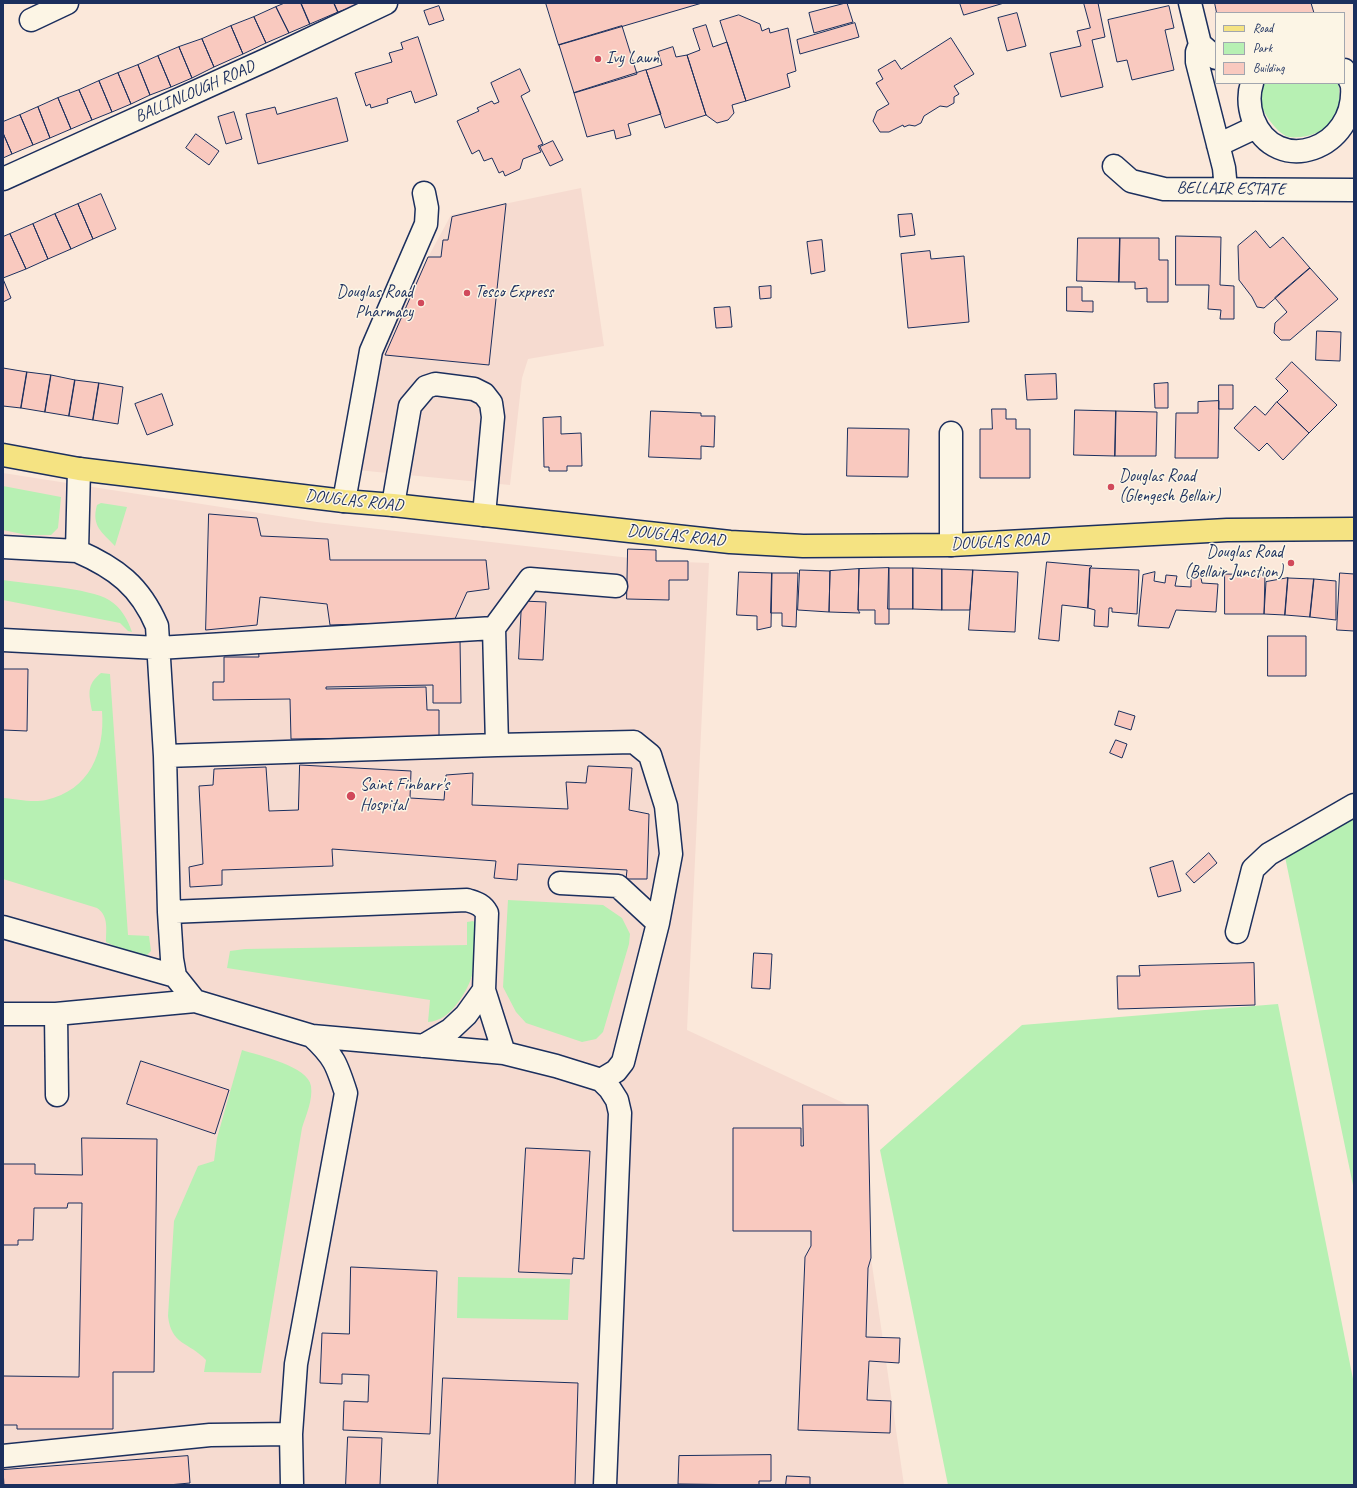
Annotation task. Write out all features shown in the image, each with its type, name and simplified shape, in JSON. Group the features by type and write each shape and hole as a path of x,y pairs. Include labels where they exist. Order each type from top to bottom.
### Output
{"main road":[{"name":"DOUGLAS ROAD","path":"3,455 79,469 344,501 730,542 803,546 951,545 1227,530 1354,529"}],"street":[{"path":"31,20 67,3"},
{"name":"BALLINLOUGH ROAD","path":"3,179 268,59 386,3"},
{"path":"1190,3 1208,51 1197,52 1197,62 1224,168 1226,189"},
{"path":"1250,84 1250,111 1256,127 1269,141 1285,149 1304,152 1322,147 1338,137 1349,122 1354,104 1352,85 1345,72"},
{"path":"1218,145 1256,127"},
{"name":"BELLAIR ESTATE","path":"1114,166 1131,181 1164,189 1354,190"},
{"path":"344,501 371,351 426,224 428,208 424,193"},
{"path":"393,505 410,406 426,387 435,384 474,389 484,394 491,403 493,417 484,515"},
{"path":"951,433 951,545"},
{"path":"77,551 79,469"},
{"path":"3,547 77,551 104,563 131,584 149,607 157,626 165,756 169,912 172,958 175,976 195,1001"},
{"path":"497,744 494,628 530,579 616,586"},
{"path":"3,640 158,648 494,628"},
{"path":"165,756 497,744 634,742 650,755 666,806 671,854 658,923 623,1062 616,1071 601,1080"},
{"path":"1237,932 1253,869 1269,854 1354,805"},
{"path":"560,883 618,886 658,923"},
{"path":"169,912 467,900 477,903 484,907 487,913 484,990 504,1053"},
{"path":"3,927 175,976"},
{"path":"423,1046 450,1030 466,1015 484,990"},
{"path":"3,1014 56,1014 195,1001 312,1036 504,1053 556,1066 601,1080 610,1089 616,1100 620,1113 605,1485"},
{"path":"56,1014 57,1095"},
{"path":"292,1485 291,1434 296,1364 346,1093 337,1065 327,1050 312,1036"},
{"path":"3,1456 210,1436 291,1434"}],"shaded area":[{"path":"581,188 604,346 528,359 522,378 510,485 357,470 382,342 451,215"},
{"name":"Saint Finbarr's Hospital","path":"3,473 317,522 656,561 709,563 687,1030 848,1105 868,1105 871,1258 904,1485 3,1485"}],"green space":[{"path":"1264,84 1338,84 1338,109 1330,124 1324,129 1307,136 1289,137 1278,130 1268,118 1259,97"},
{"path":"3,486 61,497 58,528 51,535 27,535 3,530"},
{"path":"101,503 127,507 115,546 99,528 95,518 97,505"},
{"path":"3,580 74,589 100,596 109,600 120,610 126,618 132,632 128,631 120,623 3,600"},
{"path":"101,673 110,674 128,935 149,936 151,951 141,959 106,942 105,919 101,911 97,908 3,879 3,798 30,801 46,800 61,795 74,788 84,778 92,767 101,741 102,711 92,711 90,690 96,677"},
{"path":"1354,814 1354,1190 1284,852"},
{"path":"508,900 603,905 622,918 630,934 629,944 603,1032 596,1039 582,1042 526,1023 516,1012 503,987"},
{"path":"473,921 477,924 475,957 472,976 468,986 450,1012 440,1019 428,1022 430,1000 227,968 230,951 245,949 467,945 467,922"},
{"path":"1278,1004 1354,1384 1354,1485 948,1485 880,1150 1022,1025"},
{"path":"242,1050 293,1067 308,1079 311,1086 311,1097 302,1128 261,1373 204,1372 206,1360 177,1338 173,1333 168,1316 174,1221 198,1166 214,1161 217,1138"},
{"path":"458,1277 570,1279 568,1320 457,1318"}],"building":[{"path":"285,3 301,3 310,24 289,33 276,7"},
{"path":"301,3 334,3 338,12 310,24"},
{"path":"334,3 360,3 361,4 338,12"},
{"path":"546,3 702,3 559,45"},
{"path":"847,3 853,22 814,33 809,13"},
{"path":"960,3 1004,3 964,15"},
{"path":"1084,3 1098,3 1105,37 1092,40 1103,87 1061,97 1050,53 1081,46 1077,31 1090,28"},
{"path":"1215,3 1311,3 1314,12 1217,12"},
{"path":"439,6 444,20 429,25 424,11"},
{"path":"1169,6 1174,28 1165,30 1174,70 1132,80 1127,60 1117,62 1108,20"},
{"path":"276,7 289,33 266,43 254,17"},
{"path":"1017,13 1026,46 1007,51 998,18"},
{"path":"739,15 760,24 762,31 769,28 770,33 788,28 796,71 787,74 790,87 746,101 720,21"},
{"path":"254,17 266,43 243,54 231,26"},
{"path":"855,23 859,37 800,54 797,40"},
{"path":"706,25 713,47 727,42 746,101 732,105 734,113 728,120 717,123 706,115 687,55 700,50 693,29"},
{"path":"231,26 243,54 214,67 202,39"},
{"name":"Ivy Lawn","path":"622,26 637,74 574,93 559,45"},
{"path":"418,37 437,95 415,103 411,91 387,99 388,103 371,108 370,104 366,106 355,73 392,62 389,53 403,49 401,43"},
{"path":"951,38 974,74 954,86 959,94 954,97 954,103 947,107 940,106 924,116 921,123 915,126 909,125 904,127 903,125 889,132 880,132 873,121 877,111 889,104 876,83 883,79 878,70 895,60 901,69"},
{"path":"202,39 214,67 192,78 179,47"},
{"path":"179,47 192,78 171,87 158,56"},
{"path":"673,47 676,57 687,55 706,115 665,128 646,70 662,65 658,52"},
{"path":"158,56 171,87 150,95 138,65"},
{"path":"138,65 150,95 131,104 118,73"},
{"path":"520,69 530,91 521,96 543,144 538,146 541,152 523,159 520,169 505,176 503,171 499,173 492,158 484,161 479,150 472,154 457,121 479,111 477,108 492,101 494,104 499,102 491,83"},
{"path":"646,70 661,114 628,124 631,135 616,139 614,130 587,137 574,93"},
{"path":"118,73 131,104 112,112 99,81"},
{"path":"99,81 112,112 92,120 79,90"},
{"path":"79,90 92,120 71,129 58,98"},
{"path":"58,98 71,129 50,138 38,107"},
{"path":"337,98 348,141 258,164 246,114 275,107 277,114"},
{"path":"38,107 50,138 33,145 20,115"},
{"path":"234,112 242,139 226,144 218,117"},
{"path":"20,115 33,145 12,154 3,133 3,122"},
{"path":"3,133 12,154 3,158"},
{"path":"196,134 219,151 209,165 186,148"},
{"path":"553,141 563,160 550,166 540,147"},
{"path":"101,194 116,229 93,239 78,204"},
{"path":"78,204 93,239 71,249 55,214"},
{"path":"506,204 489,365 385,355 428,257 441,257 443,240 448,240 452,217"},
{"path":"55,214 71,249 48,259 33,224"},
{"path":"912,214 915,235 900,237 898,215"},
{"path":"33,224 48,259 26,269 10,234"},
{"path":"1256,231 1270,248 1283,237 1310,268 1264,308 1257,307 1252,297 1239,280 1238,246"},
{"path":"10,234 26,269 3,278 3,237"},
{"path":"1176,236 1221,237 1220,285 1234,286 1234,319 1220,319 1221,310 1208,309 1209,285 1176,285"},
{"path":"1078,238 1120,238 1119,282 1077,281"},
{"path":"1120,238 1159,238 1159,260 1168,260 1168,302 1147,302 1147,288 1135,289 1135,282 1119,282"},
{"path":"822,240 825,271 811,274 807,242"},
{"path":"930,251 931,259 964,256 969,322 908,328 901,254"},
{"path":"1310,268 1338,299 1290,340 1281,340 1274,333 1275,323 1287,312 1275,298"},
{"path":"3,279 11,298 3,302"},
{"path":"771,286 771,298 760,299 759,287"},
{"path":"1067,287 1082,287 1082,301 1093,301 1093,312 1067,311"},
{"path":"730,307 732,327 716,328 714,308"},
{"path":"1317,331 1341,332 1340,361 1316,360"},
{"path":"1292,362 1337,405 1309,433 1277,402 1288,391 1276,379"},
{"path":"3,368 27,372 21,408 3,406"},
{"path":"27,372 51,375 45,412 21,408"},
{"path":"1056,374 1057,399 1027,400 1025,375"},
{"path":"51,375 75,380 69,416 45,412"},
{"path":"75,380 99,383 93,420 69,416"},
{"path":"99,383 123,387 118,424 93,420"},
{"path":"1168,383 1168,408 1155,408 1154,384"},
{"path":"1219,385 1233,385 1233,409 1219,409"},
{"path":"162,394 173,425 147,435 135,404"},
{"path":"1219,401 1218,458 1175,458 1176,413 1198,413 1198,402"},
{"path":"1277,402 1309,433 1283,460 1267,443 1259,451 1234,428 1255,406 1265,415"},
{"path":"992,409 1006,409 1006,419 1016,419 1016,429 1030,429 1030,478 980,478 980,429 992,429"},
{"path":"1075,410 1116,411 1115,456 1074,455"},
{"path":"651,411 701,413 701,416 715,416 714,447 701,446 701,459 649,457"},
{"path":"1116,411 1157,412 1156,456 1115,456"},
{"path":"561,417 561,434 581,433 582,466 567,466 567,471 549,471 549,467 544,467 543,418"},
{"path":"848,428 909,429 908,477 847,476"},
{"path":"209,514 257,518 261,536 328,539 330,560 486,560 489,589 467,592 454,621 330,625 327,604 260,597 257,625 206,630"},
{"path":"628,549 656,550 656,561 688,561 688,580 669,580 669,600 627,599"},
{"path":"1047,562 1092,566 1090,568 1088,608 1062,605 1059,641 1039,639"},
{"path":"889,568 889,624 875,624 875,610 858,610 859,569"},
{"path":"889,568 913,568 913,609 888,609"},
{"path":"913,568 942,569 942,610 913,609"},
{"path":"1090,568 1139,570 1137,614 1112,612 1112,608 1109,608 1108,627 1094,626 1095,610 1088,608"},
{"path":"859,569 858,610 860,613 829,612 830,571"},
{"path":"942,569 973,570 970,610 942,610"},
{"path":"800,570 830,571 829,612 798,610"},
{"path":"973,570 1018,572 1015,632 969,630"},
{"path":"739,572 772,573 771,627 757,630 757,616 737,615"},
{"path":"1155,572 1154,581 1165,583 1166,575 1177,576 1175,586 1191,587 1191,575 1200,573 1202,583 1218,584 1216,612 1176,610 1169,628 1138,626 1143,575"},
{"path":"772,573 798,573 796,627 782,626 782,613 771,613"},
{"path":"1340,573 1354,574 1354,631 1337,630"},
{"path":"1225,574 1265,575 1264,614 1225,614"},
{"path":"1288,578 1314,579 1310,617 1285,615"},
{"path":"1288,578 1285,615 1264,614 1266,582"},
{"path":"1314,579 1336,581 1336,620 1310,617"},
{"path":"522,601 546,602 543,660 519,659"},
{"path":"1268,636 1306,636 1306,676 1268,676"},
{"path":"460,639 461,703 433,703 433,685 326,687 326,689 426,687 427,710 439,710 439,737 291,739 290,699 213,700 213,682 224,682 224,657 259,657 258,647"},
{"path":"3,669 28,669 27,731 3,730"},
{"path":"1119,711 1135,716 1131,730 1115,725"},
{"path":"1116,740 1127,744 1122,758 1110,753"},
{"path":"300,765 411,771 410,798 444,800 446,775 473,773 472,805 568,809 566,782 586,783 588,766 632,768 629,810 649,814 647,879 626,879 627,870 518,864 517,880 494,878 496,861 332,849 333,866 222,870 222,885 190,887 189,867 203,864 199,786 213,785 214,769 266,767 269,811 298,810"},
{"path":"1209,853 1217,863 1194,883 1186,874"},
{"path":"1173,861 1181,891 1158,897 1150,868"},
{"path":"754,953 772,954 770,989 752,988"},
{"path":"1254,963 1255,1005 1118,1009 1117,976 1140,976 1139,966"},
{"path":"141,1061 229,1090 215,1134 127,1104"},
{"path":"803,1105 868,1105 871,1258 868,1268 866,1337 900,1338 899,1363 869,1361 867,1400 891,1401 890,1433 798,1430 805,1257 811,1246 811,1231 733,1231 733,1128 801,1128 801,1146 803,1146"},
{"path":"82,1138 157,1139 154,1372 113,1372 113,1429 17,1429 17,1425 3,1425 3,1376 79,1377 82,1203 68,1203 67,1208 34,1208 33,1240 18,1240 18,1245 3,1245 3,1164 35,1164 35,1174 82,1175"},
{"path":"526,1148 590,1151 584,1259 573,1258 572,1274 519,1272"},
{"path":"351,1267 437,1271 430,1434 343,1430 344,1401 368,1402 369,1375 342,1374 342,1384 320,1383 322,1333 349,1334"},
{"path":"443,1378 578,1383 575,1485 438,1485"},
{"path":"348,1437 382,1438 380,1485 346,1485"},
{"path":"771,1455 771,1481 759,1481 759,1485 678,1484 679,1456"},
{"path":"188,1456 190,1483 168,1485 4,1485 3,1470"},
{"path":"787,1476 810,1477 810,1485 786,1485"}],"place":[{"name":"Ivy Lawn","path":"598,59"},
{"name":"Tesco Express","path":"467,293"},
{"name":"Douglas Road Pharmacy","path":"421,303"},
{"name":"Douglas Road (Glengesh Bellair)","path":"1111,487"},
{"name":"Douglas Road (Bellair Junction)","path":"1291,563"},
{"name":"Saint Finbarr's Hospital","path":"351,796"}]}
